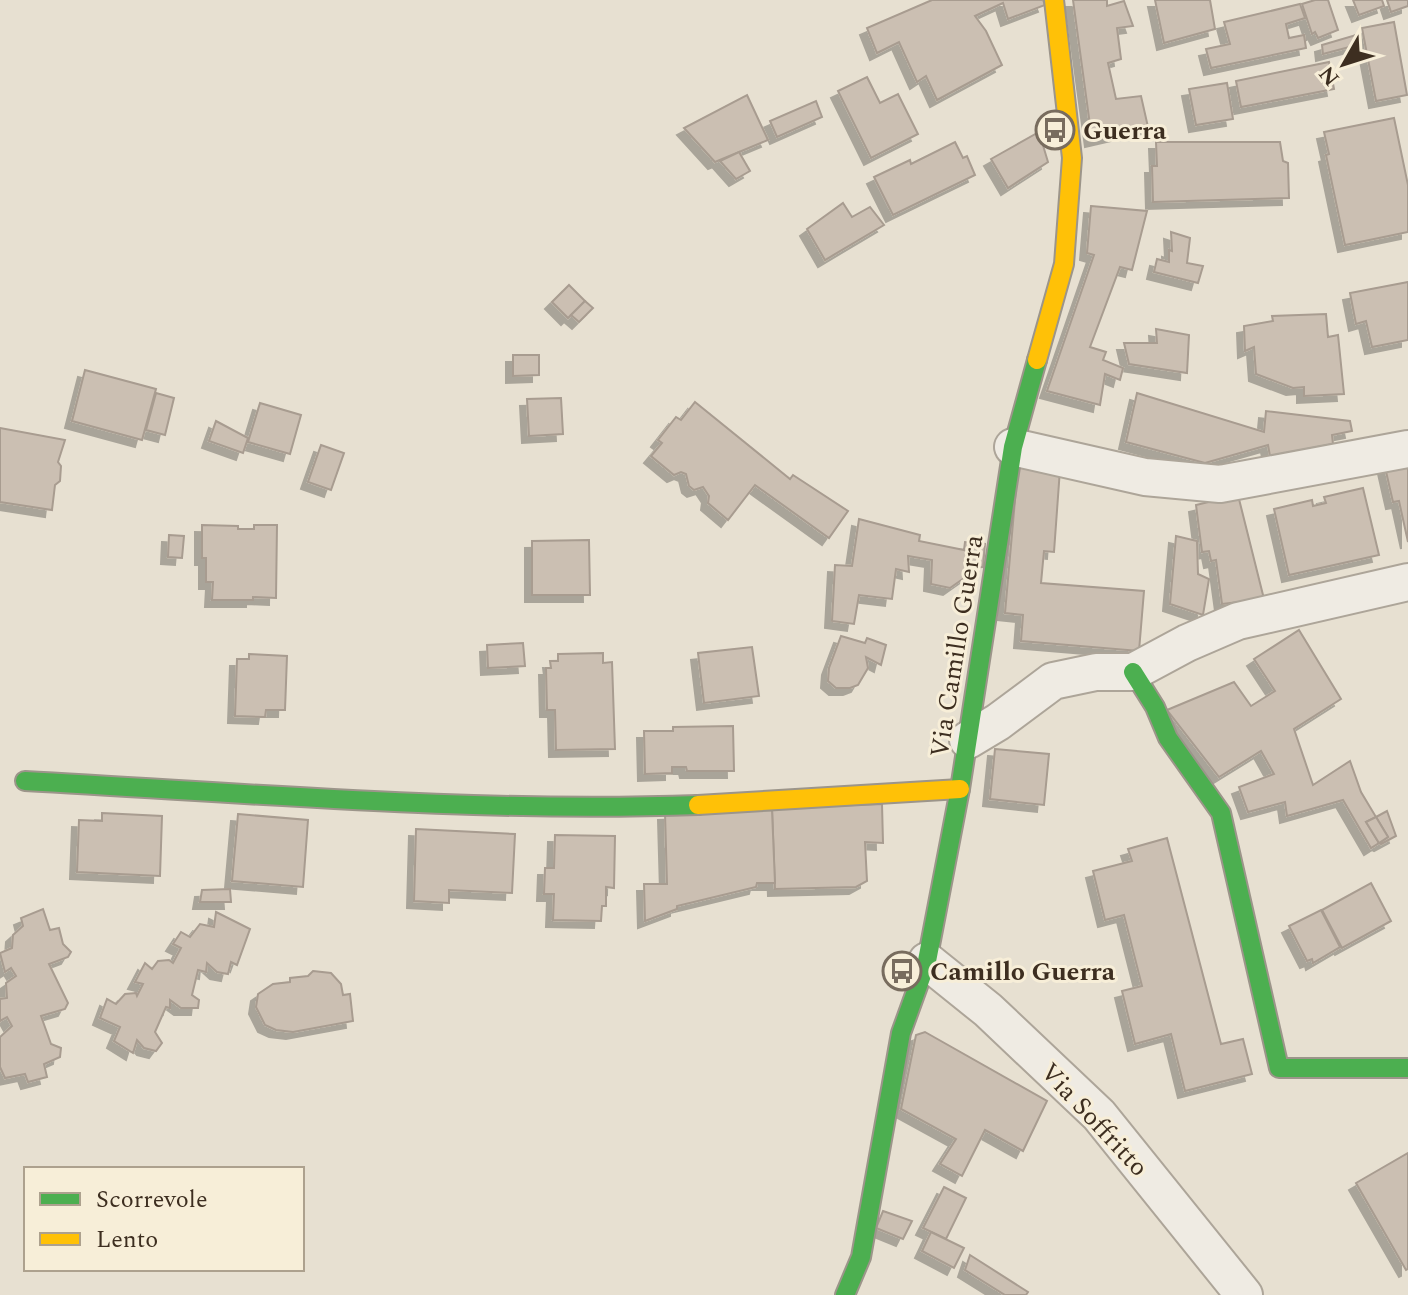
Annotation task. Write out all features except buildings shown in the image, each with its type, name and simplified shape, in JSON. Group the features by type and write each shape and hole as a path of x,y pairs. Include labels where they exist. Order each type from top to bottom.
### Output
{"street":[{"name":"Via Camillo Guerra","path":"845,1295 861,1257 901,1033 927,961 960,789 1013,447 1064,264 1072,158 1054,0"},
{"path":"1013,447 1145,477 1220,484 1408,449"},
{"path":"968,740 1053,681 1096,672 1133,672 1187,643 1238,621 1408,582"},
{"path":"1133,672 1155,707 1168,738 1221,813 1279,1068 1408,1068"},
{"path":"25,781 371,799 586,806 692,806 960,789"},
{"name":"Via Soffritto","path":"927,961 988,1010 1099,1115 1244,1295"}],"traffic: fast":[{"path":"845,1295 861,1257 901,1033 927,961 960,789 1013,447 1037,360"},
{"path":"1133,672 1155,707 1168,738 1221,813 1279,1068 1408,1068"},
{"path":"25,781 446,804 698,805"}],"traffic: slow":[{"path":"1037,360 1064,264 1072,158 1054,0"},
{"path":"698,805 960,789"}],"place":[{"name":"Guerra","path":"1055,130"},
{"name":"Camillo Guerra","path":"902,971"}]}
